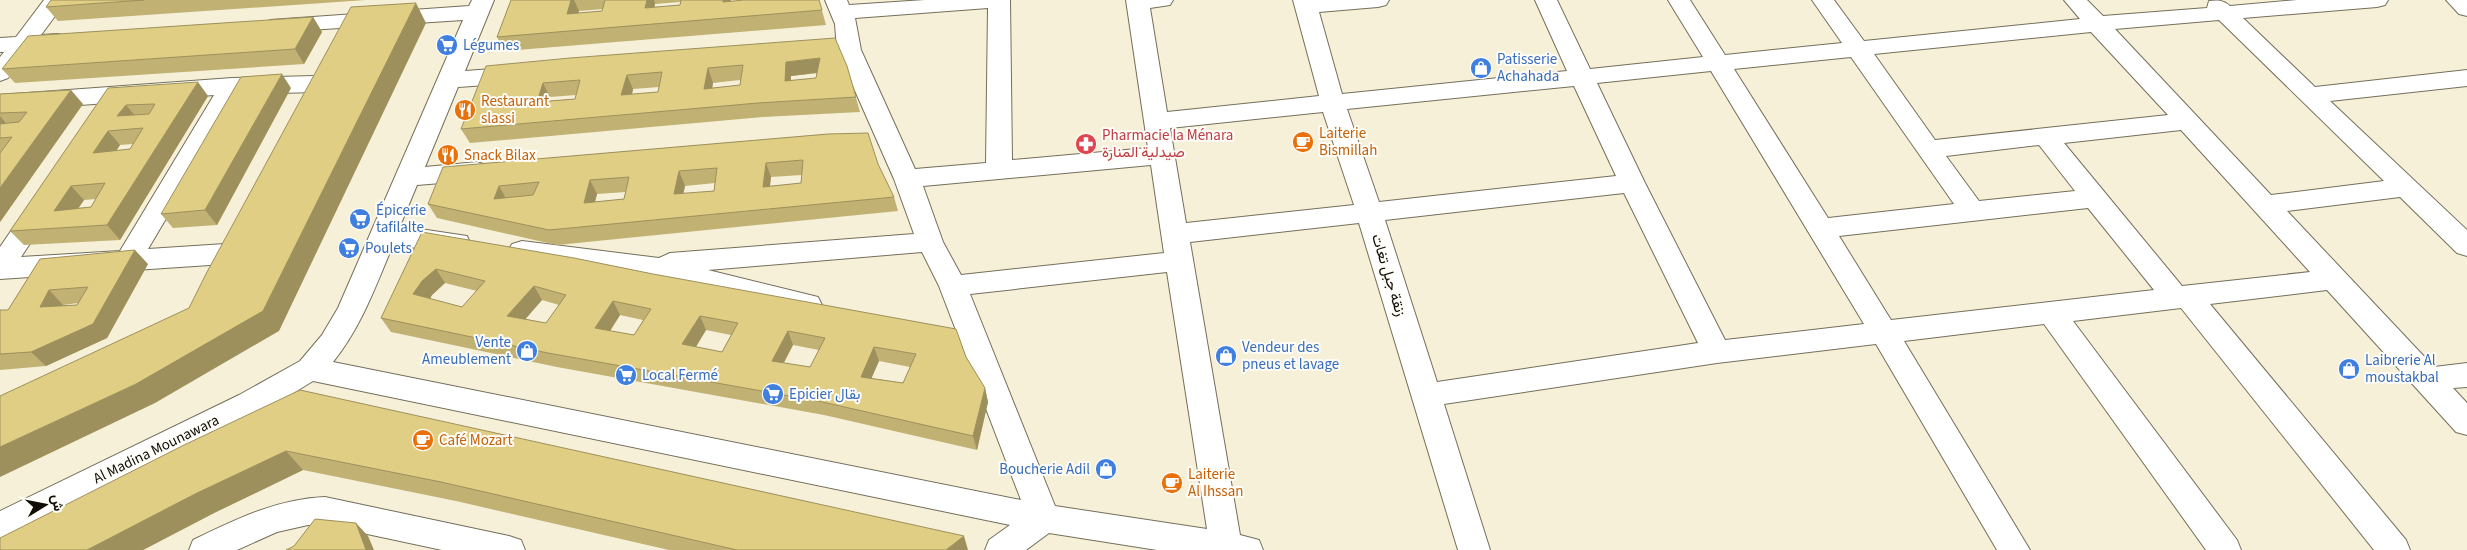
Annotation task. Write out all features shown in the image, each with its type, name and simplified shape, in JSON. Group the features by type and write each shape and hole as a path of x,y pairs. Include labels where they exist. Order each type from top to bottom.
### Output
{"street":[{"path":"0,73 11,44 56,0"},
{"path":"999,171 999,0 838,6 846,24 840,50 878,138 907,179 930,242 953,286 1044,518"},
{"path":"1305,3 1378,0"},
{"path":"1546,0 1632,183 1717,352"},
{"path":"1679,0 1821,228 1881,332 2014,550"},
{"path":"1823,0 1973,212"},
{"path":"2075,0 2467,424"},
{"path":"1157,121 2096,24 2218,7 2377,0"},
{"path":"2457,0 2467,8"},
{"path":"310,369 1044,518 1233,548 1162,154 1145,1"},
{"name":"زنقة جبل تغات","path":"1305,3 1333,104 1370,214 1474,550"},
{"path":"259,26 348,20 480,6"},
{"name":"Al Madina Mounawara","path":"0,526 250,404 310,369 332,343 351,311 480,6"},
{"path":"2218,7 2312,95 2467,246"},
{"path":"301,109 348,20"},
{"path":"11,44 82,39"},
{"path":"449,80 537,73"},
{"path":"2312,95 2467,78"},
{"path":"0,103 232,86 314,84"},
{"path":"128,260 232,86"},
{"path":"99,120 116,95"},
{"path":"1928,150 2188,121"},
{"path":"2045,136 2094,198 2181,297 2394,550"},
{"path":"907,179 1162,154"},
{"path":"408,177 496,170"},
{"path":"1175,234 1370,214 1632,183"},
{"path":"0,268 55,186"},
{"path":"2266,205 2407,187"},
{"path":"1821,228 2094,198"},
{"path":"211,279 239,228"},
{"path":"384,234 646,265 830,310"},
{"path":"646,265 930,242"},
{"path":"0,268 225,254"},
{"path":"953,286 1180,261"},
{"path":"1426,396 1717,352 2334,279"},
{"path":"2051,312 2225,550"},
{"path":"946,338 975,345"},
{"path":"2427,380 2467,375"},
{"path":"205,550 277,516 303,510 325,511 510,550"},
{"path":"1001,550 1044,518"}],"building":[{"path":"51,0 144,0 46,7"},
{"path":"511,0 571,0 567,14 602,11 605,0 647,0 645,8 680,5 681,0 723,0 723,2 744,0 819,0 822,10 497,37"},
{"path":"416,3 263,311 136,384 0,447 0,396 189,308 351,7"},
{"path":"313,17 295,49 2,69 28,36"},
{"path":"835,38 847,66 856,97 758,103 461,129 486,66","holes":["820,58 816,78 785,81 786,62","743,65 740,85 704,89 708,68","662,72 658,92 621,95 627,75","580,80 575,99 537,102 543,83"]},
{"path":"282,74 205,210 161,214 241,77"},
{"path":"198,82 107,225 10,231 108,88","holes":["155,104 149,114 117,116 126,105","143,128 130,149 93,153 108,131","105,183 91,207 54,211 71,186"]},
{"path":"71,90 0,188 0,153 12,137 0,138 0,124 19,122 27,112 0,113 0,94"},
{"path":"868,133 878,164 894,197 549,230 428,204 443,167 828,134","holes":["803,160 801,183 763,187 766,163","717,168 714,191 674,194 679,171","629,177 624,199 584,203 590,180","539,182 533,195 494,199 499,186"]},
{"path":"422,232 574,258 956,329 966,357 985,388 973,436 818,401 548,353 381,318","holes":["436,269 485,281 462,307 413,294 422,281","534,286 566,295 546,323 507,316","613,301 651,309 634,335 595,328","700,316 738,323 722,352 682,344","788,331 825,338 810,367 772,361","874,347 916,354 903,383 861,377"]},
{"path":"135,250 93,324 31,352 0,354 0,310 8,310 40,259","holes":["88,287 77,305 40,307 49,290"]},
{"path":"300,390 964,536 946,550 737,550 441,482 286,451 195,494 87,550 0,550 0,538 182,446"},
{"path":"315,519 356,523 366,550 286,550 294,546"}],"place":[{"name":"Légumes","path":"447,45"},
{"name":"Patisserie Achahada","path":"1481,68"},
{"name":"Restaurant slassi","path":"465,110"},
{"name":"Laiterie Bismillah","path":"1303,142"},
{"name":"Pharmacie la Ménara صيدلية المنارة","path":"1086,144"},
{"name":"Snack Bilax","path":"448,155"},
{"name":"Épicerie tafilalte","path":"360,219"},
{"name":"Poulets","path":"349,248"},
{"name":"Vente Ameublement","path":"527,351"},
{"name":"Vendeur des pneus et lavage","path":"1226,356"},
{"name":"Laibrerie Al moustakbal","path":"2349,369"},
{"name":"Local Fermé","path":"626,375"},
{"name":"Epicier بقال","path":"773,394"},
{"name":"Café Mozart","path":"423,440"},
{"name":"Boucherie Adil","path":"1106,469"},
{"name":"Laiterie Al Ihssan","path":"1172,483"}]}
